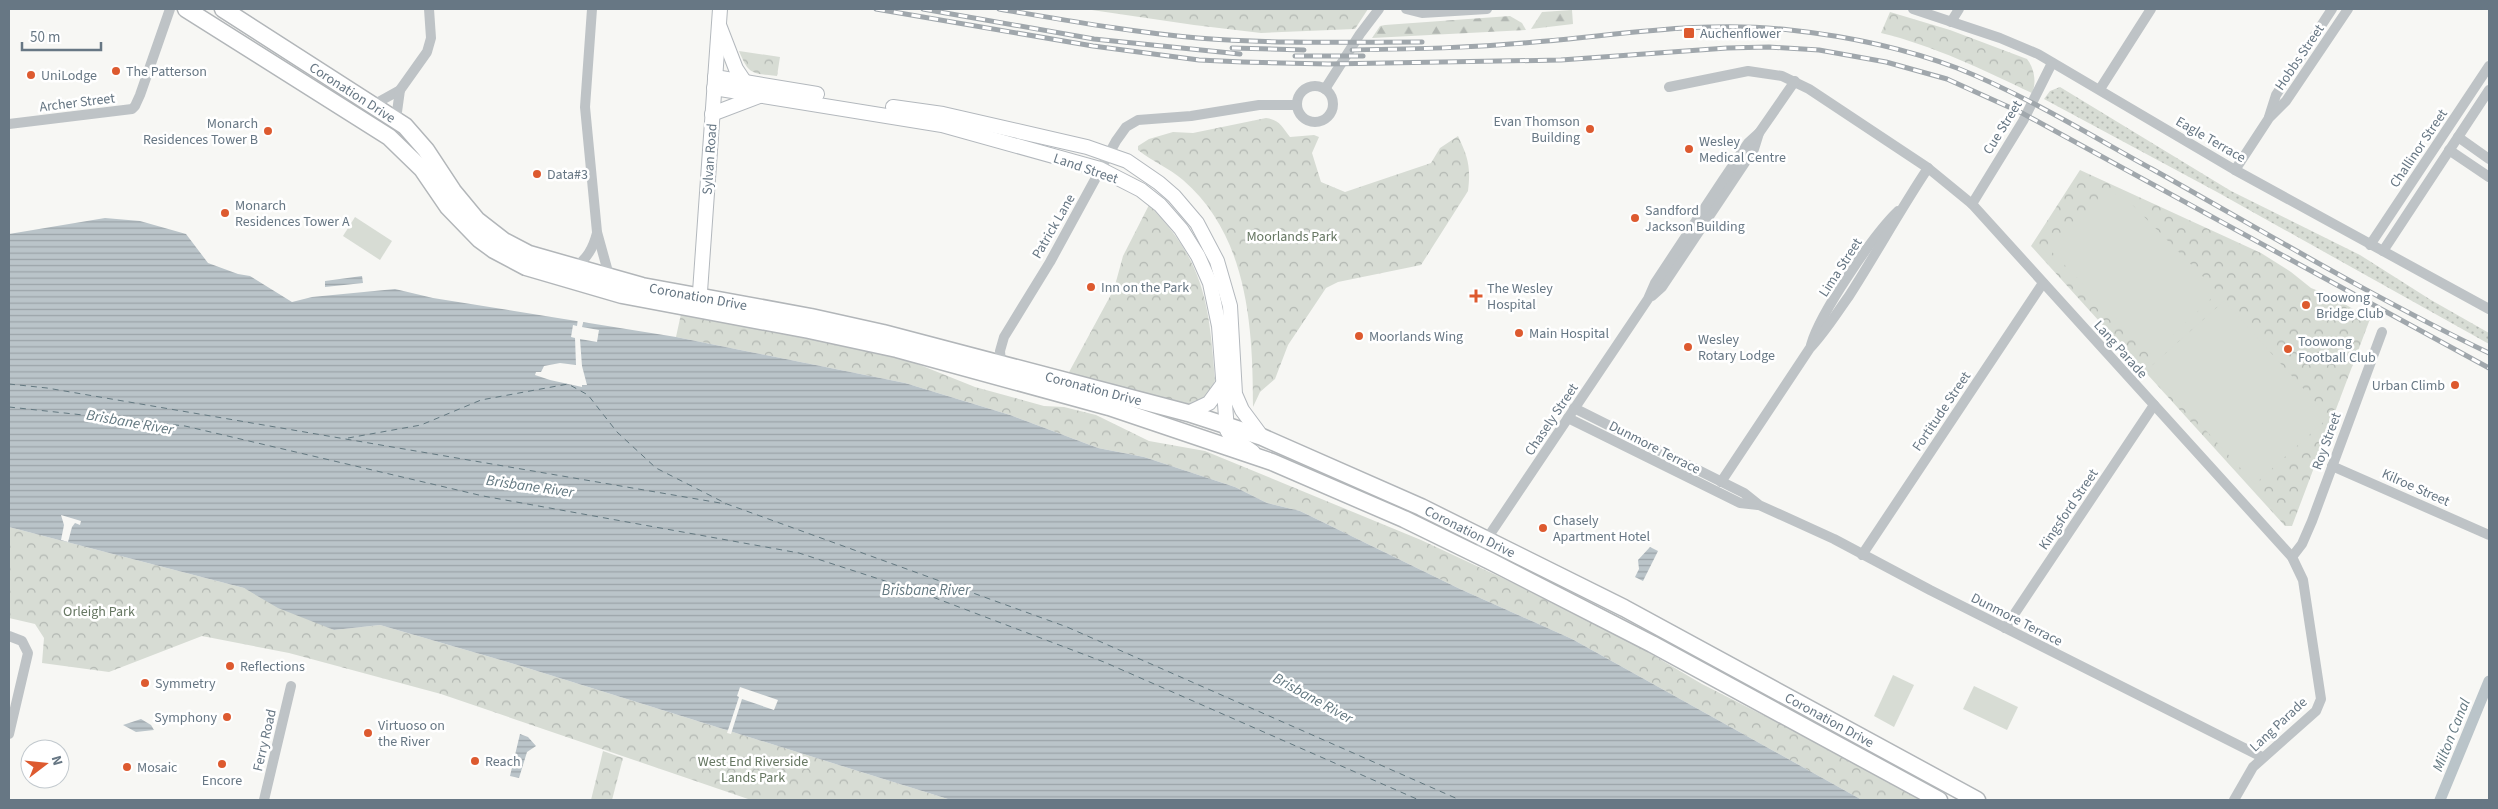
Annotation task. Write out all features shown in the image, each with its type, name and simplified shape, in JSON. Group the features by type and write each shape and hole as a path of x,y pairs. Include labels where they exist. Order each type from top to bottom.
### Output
{"highway":[{"name":"Coronation Drive","path":"186,9 389,137 422,169 463,224 494,250 526,268 630,297 699,303 847,324 1188,413 1262,437 1352,475 1487,539 1624,608 1977,800"},
{"name":"Coronation Drive","path":"223,9 396,119 426,150 464,206 490,231 529,254 574,269 699,303 897,349 1109,407 1272,462 1404,519 1652,644 1939,800"}],"main road":[{"name":"Sylvan Road","path":"699,303 720,9"},
{"path":"718,24 736,69 744,81"},
{"name":"Land Street","path":"714,83 744,81 943,114 1109,154 1127,161 1160,183 1186,210 1206,237 1217,260 1230,306 1235,394 1242,410 1262,437"},
{"name":"Land Street","path":"714,83 762,95 942,126 1100,170 1122,179 1151,198 1171,217 1190,242 1205,270 1217,308 1226,424"},
{"path":"712,114 762,95"},
{"path":"1188,413 1209,402 1223,384"},
{"path":"1226,424 1231,437 1272,462"}],"street":[{"name":"Archer Street","path":"9,124 136,106 170,9"},
{"path":"373,105 400,90 427,52 431,38 429,9"},
{"path":"592,9 584,107 597,232 610,279"},
{"path":"1325,89 1360,34 1379,9"},
{"path":"1406,9 1422,13 1487,9"},
{"name":"Eagle Terrace","path":"1913,9 2023,47 2052,62 2235,170 2489,309"},
{"path":"1951,22 1959,9"},
{"path":"2100,89 2152,9"},
{"name":"Hobbs Street","path":"2269,118 2276,95 2332,9"},
{"name":"Hobbs Street","path":"2235,170 2269,118 2286,101 2348,9"},
{"name":"Cue Street","path":"1972,204 2023,121 2052,62"},
{"name":"Challinor Street","path":"2370,245 2489,66"},
{"name":"Lang Parade","path":"1670,87 1748,71 1772,74 1795,81 1928,168 1972,204 2292,557 2303,580 2321,699 2316,711 2249,771 2234,800"},
{"name":"Chasely Street","path":"1476,555 1648,299 1662,287 1754,149 1759,134 1795,81"},
{"path":"1315,86 1325,89 1332,97 1333,109 1326,118 1316,122 1305,119 1298,110 1298,99 1304,90 1315,86"},
{"path":"396,119 400,90"},
{"name":"Challinor Street","path":"2383,251 2489,90"},
{"name":"Patrick Lane","path":"1001,363 1000,351 1004,337 1121,132 1131,123 1138,120 1191,116 1259,105 1297,105"},
{"path":"2458,138 2489,159"},
{"path":"2449,150 2489,176"},
{"name":"Lima Street","path":"1721,482 1810,348 1815,330 1851,275 1888,220 1902,207 1928,168"},
{"path":"574,269 588,256 594,247 597,232"},
{"name":"Fortitude Street","path":"1862,555 2043,283"},
{"name":"Roy Street","path":"2292,557 2304,538 2382,332"},
{"name":"Kingsford Street","path":"2005,628 2154,405"},
{"name":"Dunmore Terrace","path":"1574,408 1744,493 1759,505 1862,555 2262,758"},
{"name":"Dunmore Terrace","path":"1568,418 1740,504 1759,505"},
{"name":"Kilroe Street","path":"2332,466 2489,535"},
{"path":"9,636 20,639 26,647 28,654 9,734"},
{"name":"Ferry Road","path":"264,800 292,686"}],"green space":[{"path":"1085,9 1368,9 1355,29 1261,33"},
{"path":"1572,10 1573,24 1531,29 1542,12"},
{"path":"1890,12 1950,30 2027,59 2034,75 2032,93 1940,52 1881,33"},
{"path":"1510,16 1522,23 1526,30 1372,38 1380,26 1385,25"},
{"path":"739,51 780,57 777,76 753,72 746,65"},
{"path":"2060,87 2231,191 2360,255 2431,300 2489,333 2489,344 2217,192 2044,99 2050,91"},
{"name":"Moorlands Park","path":"1266,118 1278,122 1290,137 1314,135 1319,137 1312,153 1321,182 1345,192 1431,163 1440,148 1458,136 1468,162 1469,183 1468,191 1421,265 1338,282 1326,288 1288,345 1275,379 1260,392 1253,407 1253,377 1248,315 1234,255 1221,228 1205,203 1183,180 1138,150 1138,146 1149,139 1173,132 1193,133"},
{"path":"2080,170 2261,253 2291,272 2311,288 2331,296 2370,319 2292,526 2285,526 2031,246"},
{"path":"2119,191 2218,292 2152,355 2050,250"},
{"path":"1149,205 1168,226 1193,265 1201,285 1206,306 1215,380 1212,392 1194,405 1068,374 1114,289 1123,256"},
{"path":"355,217 392,241 380,260 343,236"},
{"path":"2224,301 2329,417 2255,484 2149,368"},
{"path":"681,314 900,357 975,387 1044,406 1064,407 1096,415 1149,441 1205,451 1421,540 1556,603 1629,641 1702,684 1869,769 1922,800 1862,800 1572,639 1460,589 1300,511 1267,503 1235,487 1144,457 1098,448 1010,415 905,383 676,337"},
{"name":"West End Riverside Lands Park","path":"9,527 244,588 334,630 380,625 521,666 951,800 751,800 441,694 289,653 202,636 109,672 42,663 44,638 35,624 9,618"},
{"path":"1893,675 1914,685 1894,727 1874,716"},
{"path":"1974,686 2018,707 2007,730 1963,709"},
{"path":"603,751 623,758 612,800 591,800"}],"water":[{"name":"Brisbane River","path":"105,218 140,221 186,234 208,263 238,274 250,276 292,302 312,297 395,289 433,298 676,337 905,383 1010,415 1098,448 1144,457 1235,487 1267,503 1300,511 1460,589 1572,639 1862,800 951,800 521,666 380,625 334,630 278,608 244,588 9,527 9,234"},
{"path":"362,276 363,283 325,287 325,281"},
{"path":"1650,547 1658,551 1643,581 1635,577 1639,569 1638,560"},
{"path":"141,719 151,725 154,730 136,732 123,725"},
{"path":"520,734 528,737 536,746 527,752 519,778 510,776"}],"pier":[{"path":"578,318 584,319 582,327 599,330 597,342 580,339 582,366 587,385 582,385 582,387 535,375 536,372 541,372 544,366 560,363 576,365 575,338 571,337 573,325 577,326"},
{"path":"61,515 81,521 80,525 75,523 72,527 68,542 61,540 64,525"},
{"path":"740,687 778,700 774,710 742,699 731,734 727,733 739,697 737,696"}],"waterway":[{"name":"Milton Canal","path":"2440,800 2489,681"}],"ferry route":[{"path":"9,384 47,388 726,504"},
{"path":"348,438 421,425 481,400 568,384 588,395 617,432 656,468 727,504 1067,627 1460,800"},
{"path":"9,407 185,426 483,496 799,553 922,593 1104,662 1419,800"}],"railway":[{"path":"876,9 1093,46 1199,60 1328,64 1561,60 1727,48 1769,47 1819,50 1886,62 1947,79 2022,113 2489,368"},
{"path":"923,9 1094,39 1240,54"},
{"path":"999,9 1123,29 1198,38 1282,42 1422,42"},
{"path":"1352,50 1489,46 1662,30 1758,27 1853,39 1916,54 1957,68 2032,103 2403,310 2489,353"},
{"path":"1232,48 1304,50"},
{"path":"1295,56 1363,56"}],"place":[{"name":"Auchenflower","path":"1689,33"},
{"name":"The Patterson","path":"116,71"},
{"name":"UniLodge","path":"31,75"},
{"name":"Evan Thomson Building","path":"1590,129"},
{"name":"Monarch Residences Tower B","path":"268,131"},
{"name":"Wesley Medical Centre","path":"1689,149"},
{"name":"Data#3","path":"537,174"},
{"name":"Monarch Residences Tower A","path":"225,213"},
{"name":"Sandford Jackson Building","path":"1635,218"},
{"name":"Inn on the Park","path":"1091,287"},
{"name":"The Wesley Hospital","path":"1476,296"},
{"name":"Toowong Bridge Club","path":"2306,305"},
{"name":"Main Hospital","path":"1519,333"},
{"name":"Moorlands Wing","path":"1359,336"},
{"name":"Wesley Rotary Lodge","path":"1688,347"},
{"name":"Toowong Football Club","path":"2288,349"},
{"name":"Urban Climb","path":"2455,385"},
{"name":"Chasely Apartment Hotel","path":"1543,528"},
{"name":"Reflections","path":"230,666"},
{"name":"Symmetry","path":"145,683"},
{"name":"Symphony","path":"227,717"},
{"name":"Virtuoso on the River","path":"368,733"},
{"name":"Reach","path":"475,761"},
{"name":"Encore","path":"222,764"},
{"name":"Mosaic","path":"127,767"}],"park label":[{"name":"Orleigh Park","path":"99,611"}]}
